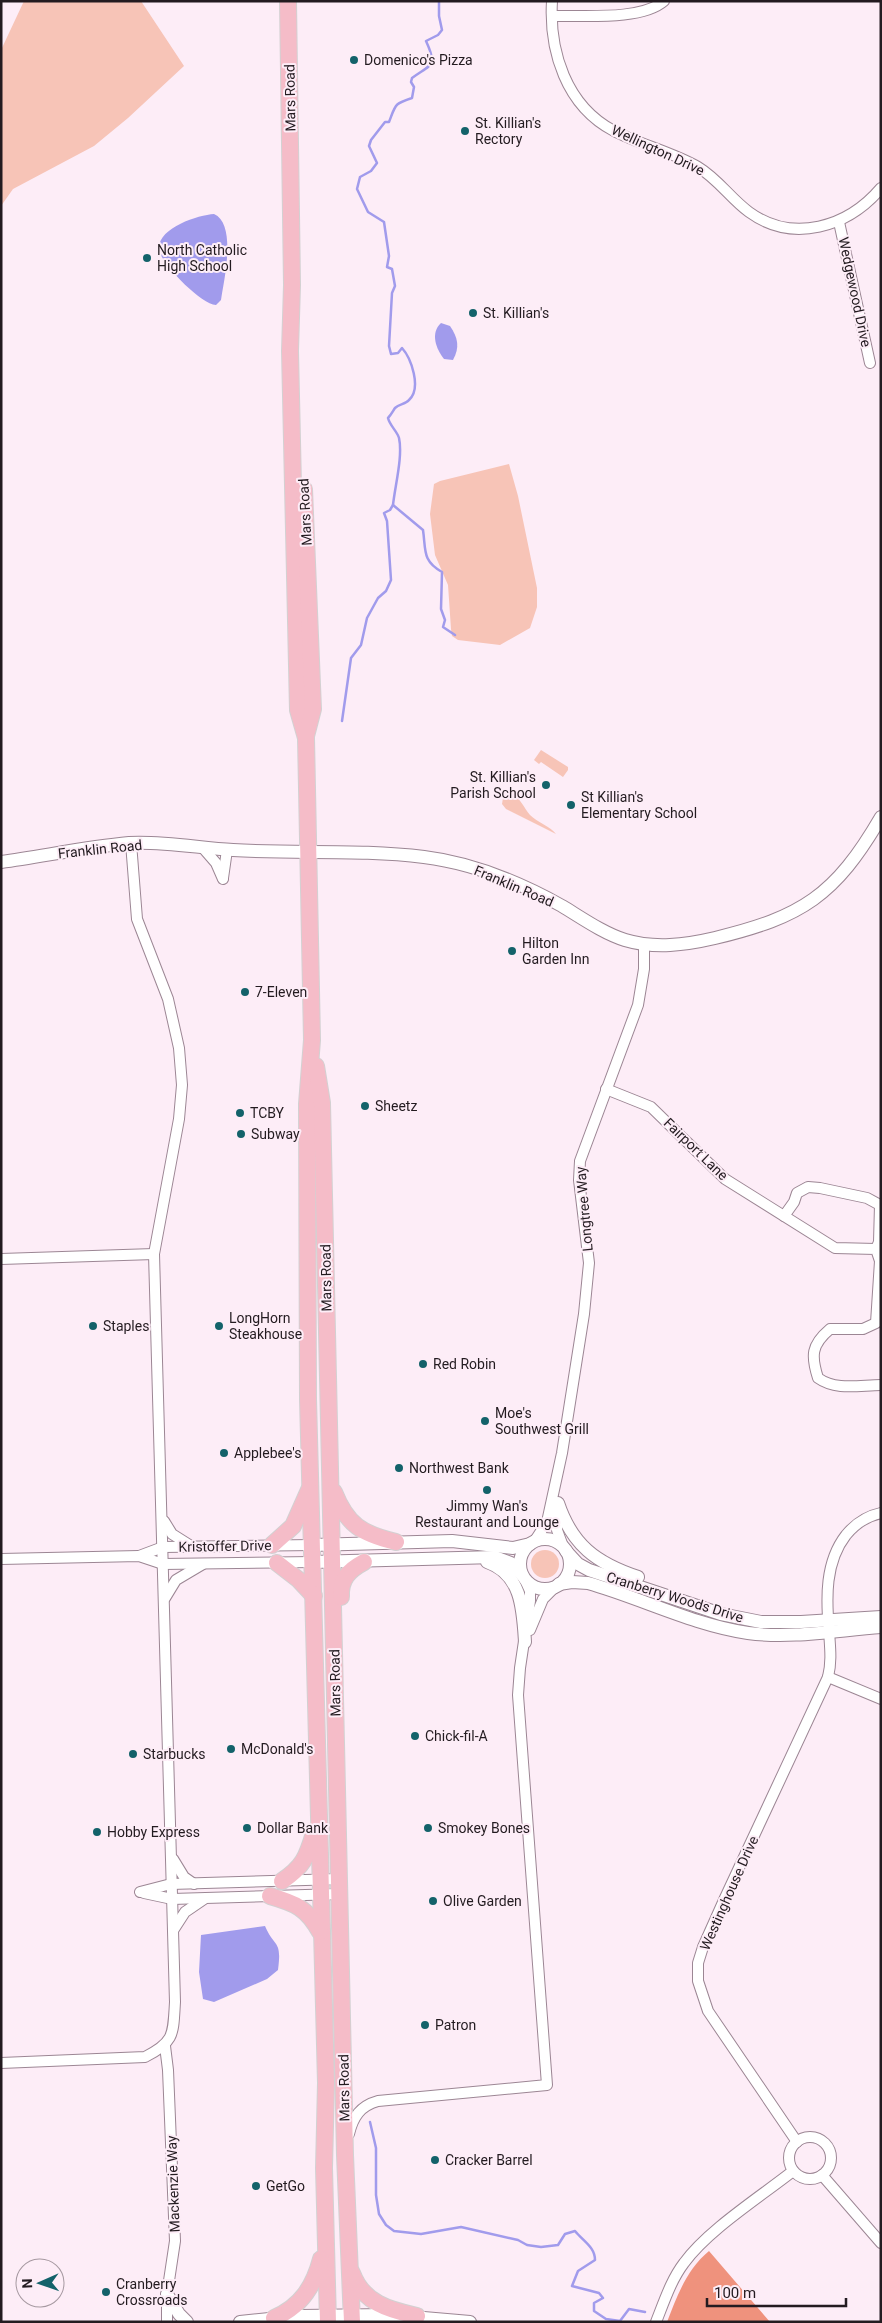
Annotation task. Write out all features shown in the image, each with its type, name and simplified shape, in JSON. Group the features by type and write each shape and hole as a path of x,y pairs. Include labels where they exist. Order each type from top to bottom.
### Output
{"main road":[{"name":"Mars Road","path":"288,1 292,285 290,351 298,710 306,738 309,853 312,1044 307,1104 308,1399 326,2083 325,2242 328,2319"},
{"name":"Mars Road","path":"312,1044 322,1103 345,2155 352,2319"},
{"path":"272,1545 293,1526 311,1486"},
{"path":"331,1486 342,1510 353,1524 368,1534 396,1542"},
{"path":"277,1562 299,1580 314,1596"},
{"path":"335,1719 341,1652 340,1590 350,1570 364,1562"},
{"path":"282,1881 296,1871 303,1863 318,1818"},
{"path":"270,1896 289,1901 303,1910 312,1917 322,1934"},
{"path":"274,2318 295,2307 307,2292 316,2276 325,2242"},
{"path":"350,2267 360,2289 372,2300 392,2310 417,2316"}],"street":[{"name":"Wellington Drive","path":"552,1 554,48 563,75 572,93 595,118 613,130 707,172 747,211 778,227 817,228 839,222 855,213 881,188"},
{"path":"552,16 635,14 650,11 664,1"},
{"name":"Wedgewood Drive","path":"839,222 870,363"},
{"name":"Franklin Road","path":"1,862 131,843 227,850 391,854 424,857 487,871 537,892 623,940 644,945 669,946 705,940 759,927 793,913 818,897 840,876 858,853 881,817"},
{"path":"1,2063 138,2058 160,2050 165,2046 172,2033 174,2018 154,1254 179,1118 182,1085 178,1048 168,1000 137,919 131,843"},
{"path":"203,848 216,863 223,879 227,850"},
{"name":"Longtree Way","path":"562,1453 584,1314 589,1262 579,1169 584,1146 638,1005 643,977 644,945"},
{"name":"Fairport Lane","path":"606,1089 651,1107 667,1120 706,1163 724,1179 834,1248 876,1249"},
{"path":"784,1216 794,1202 797,1193 808,1187 867,1198 880,1205 879,1242 876,1249 880,1261 879,1292 875,1328 830,1329 819,1338 815,1345 814,1364 818,1378 827,1384 851,1386 881,1385"},
{"path":"1,1259 154,1254"},
{"path":"525,1642 543,1599 568,1570 569,1561 557,1530 562,1453"},
{"path":"345,2155 354,2118 366,2105 384,2100 547,2084 518,1695 530,1601 530,1591 520,1566 522,1555 547,1522 562,1453"},
{"path":"558,1503 567,1527 576,1540 591,1554 616,1570 704,1600 735,1617"},
{"name":"Westinghouse Drive","path":"797,2142 708,2011 698,1980 698,1963 724,1900 828,1677 831,1658 828,1626 829,1569 839,1544 854,1525 881,1513"},
{"path":"162,1516 172,1534 192,1547"},
{"path":"313,1545 452,1541 513,1548 551,1540 565,1550"},
{"name":"Kristoffer Drive","path":"1,1559 139,1556 163,1547 313,1545"},
{"name":"Cranberry Woods Drive","path":"565,1550 584,1568 707,1623 746,1632 778,1634 881,1617"},
{"name":"Kristoffer Drive","path":"139,1556 163,1564 313,1562"},
{"path":"313,1562 500,1558 515,1566 524,1577 538,1588 546,1589 557,1585"},
{"path":"475,1559 497,1566 512,1579 524,1618 525,1642"},
{"path":"164,1602 166,1594 176,1580 205,1563"},
{"name":"Cranberry Woods Drive","path":"557,1585 572,1582 588,1583 735,1617 778,1623 881,1627"},
{"path":"828,1677 881,1699"},
{"path":"170,1852 180,1872 194,1884"},
{"path":"340,1886 320,1887 270,1896 207,1898 172,1899 140,1892 171,1884 282,1881 320,1887 340,1886"},
{"path":"173,1932 175,1924 185,1912 207,1898"},
{"name":"Mackenzie Way","path":"165,2046 168,2070 174,2232 173,2256 167,2294 168,2322"},
{"path":"807,2138 815,2138 826,2145 831,2159 830,2166 822,2175 813,2179 805,2179 793,2171 789,2157 791,2150 797,2142 807,2138"},
{"path":"656,2322 678,2273 691,2255 714,2233 793,2171"},
{"path":"822,2175 881,2243"},
{"path":"167,2294 179,2314 187,2322"},
{"path":"240,2322 274,2318 352,2319 417,2316 470,2322"}],"shaded area":[{"path":"24,1 141,1 184,66 128,118 94,146 13,189 1,206 1,50"},
{"path":"214,214 221,220 227,240 226,267 221,300 216,305 209,303 184,284 163,259 159,245 163,237 178,225 197,217"},
{"path":"441,323 450,326 455,335 457,351 453,360 444,359 435,341 436,331"},
{"path":"509,464 518,496 537,588 537,607 530,628 500,645 458,640 452,636 448,585 435,555 430,514 434,484"},
{"path":"541,750 568,767 563,777 541,762 539,764 534,760"},
{"path":"511,794 519,800 530,815 556,834 506,809 502,804 503,798"},
{"path":"545,1550 555,1554 559,1564 555,1574 545,1578 535,1574 531,1564 535,1554"},
{"path":"265,1926 277,1945 279,1953 278,1970 267,1979 214,2002 203,1999 199,1972 201,1935"},
{"path":"709,2251 770,2322 667,2322 689,2275 701,2258"}],"waterway":[{"path":"439,1 439,16 442,30 438,35 426,41 432,56 431,64 412,78 411,82 414,87 412,98 396,106 389,122 385,122 371,140 369,146 377,163 371,171 360,177 357,189 368,212 384,222 389,256 387,267 392,269 395,286 392,293 389,346 391,354 398,353 402,348 412,366 415,381 413,395 409,400 395,408 388,418 398,435 400,445 393,505 423,530 428,559 431,564 442,572 441,609 445,620 443,627 455,635"},
{"path":"342,721 351,658 361,645 367,618 378,598 386,591 391,580 387,521 384,513 390,510 393,505"},
{"path":"370,2122 376,2148 376,2195 379,2214 386,2225 394,2231 421,2234 461,2227 541,2247 558,2245 565,2234 575,2231 591,2248 595,2260 578,2271 572,2286 599,2293 603,2298 594,2303 594,2311 606,2319 620,2321 629,2309 645,2312"}],"place":[{"name":"Domenico's Pizza","path":"354,60"},
{"name":"St. Killian's Rectory","path":"465,131"},
{"name":"North Catholic High School","path":"147,258"},
{"name":"St. Killian's","path":"473,313"},
{"name":"St. Killian's Parish School","path":"546,785"},
{"name":"St Killian's Elementary School","path":"571,805"},
{"name":"Hilton Garden Inn","path":"512,951"},
{"name":"7-Eleven","path":"245,992"},
{"name":"Sheetz","path":"365,1106"},
{"name":"TCBY","path":"240,1113"},
{"name":"Subway","path":"241,1134"},
{"name":"Staples","path":"93,1326"},
{"name":"LongHorn Steakhouse","path":"219,1326"},
{"name":"Red Robin","path":"423,1364"},
{"name":"Moe's Southwest Grill","path":"485,1421"},
{"name":"Applebee's","path":"224,1453"},
{"name":"Northwest Bank","path":"399,1468"},
{"name":"Jimmy Wan's Restaurant and Lounge","path":"487,1490"},
{"name":"Chick-fil-A","path":"415,1736"},
{"name":"McDonald's","path":"231,1749"},
{"name":"Starbucks","path":"133,1754"},
{"name":"Dollar Bank","path":"247,1828"},
{"name":"Smokey Bones","path":"428,1828"},
{"name":"Hobby Express","path":"97,1832"},
{"name":"Olive Garden","path":"433,1901"},
{"name":"Patron","path":"425,2025"},
{"name":"Cracker Barrel","path":"435,2160"},
{"name":"GetGo","path":"256,2186"},
{"name":"Cranberry Crossroads","path":"106,2292"}]}
